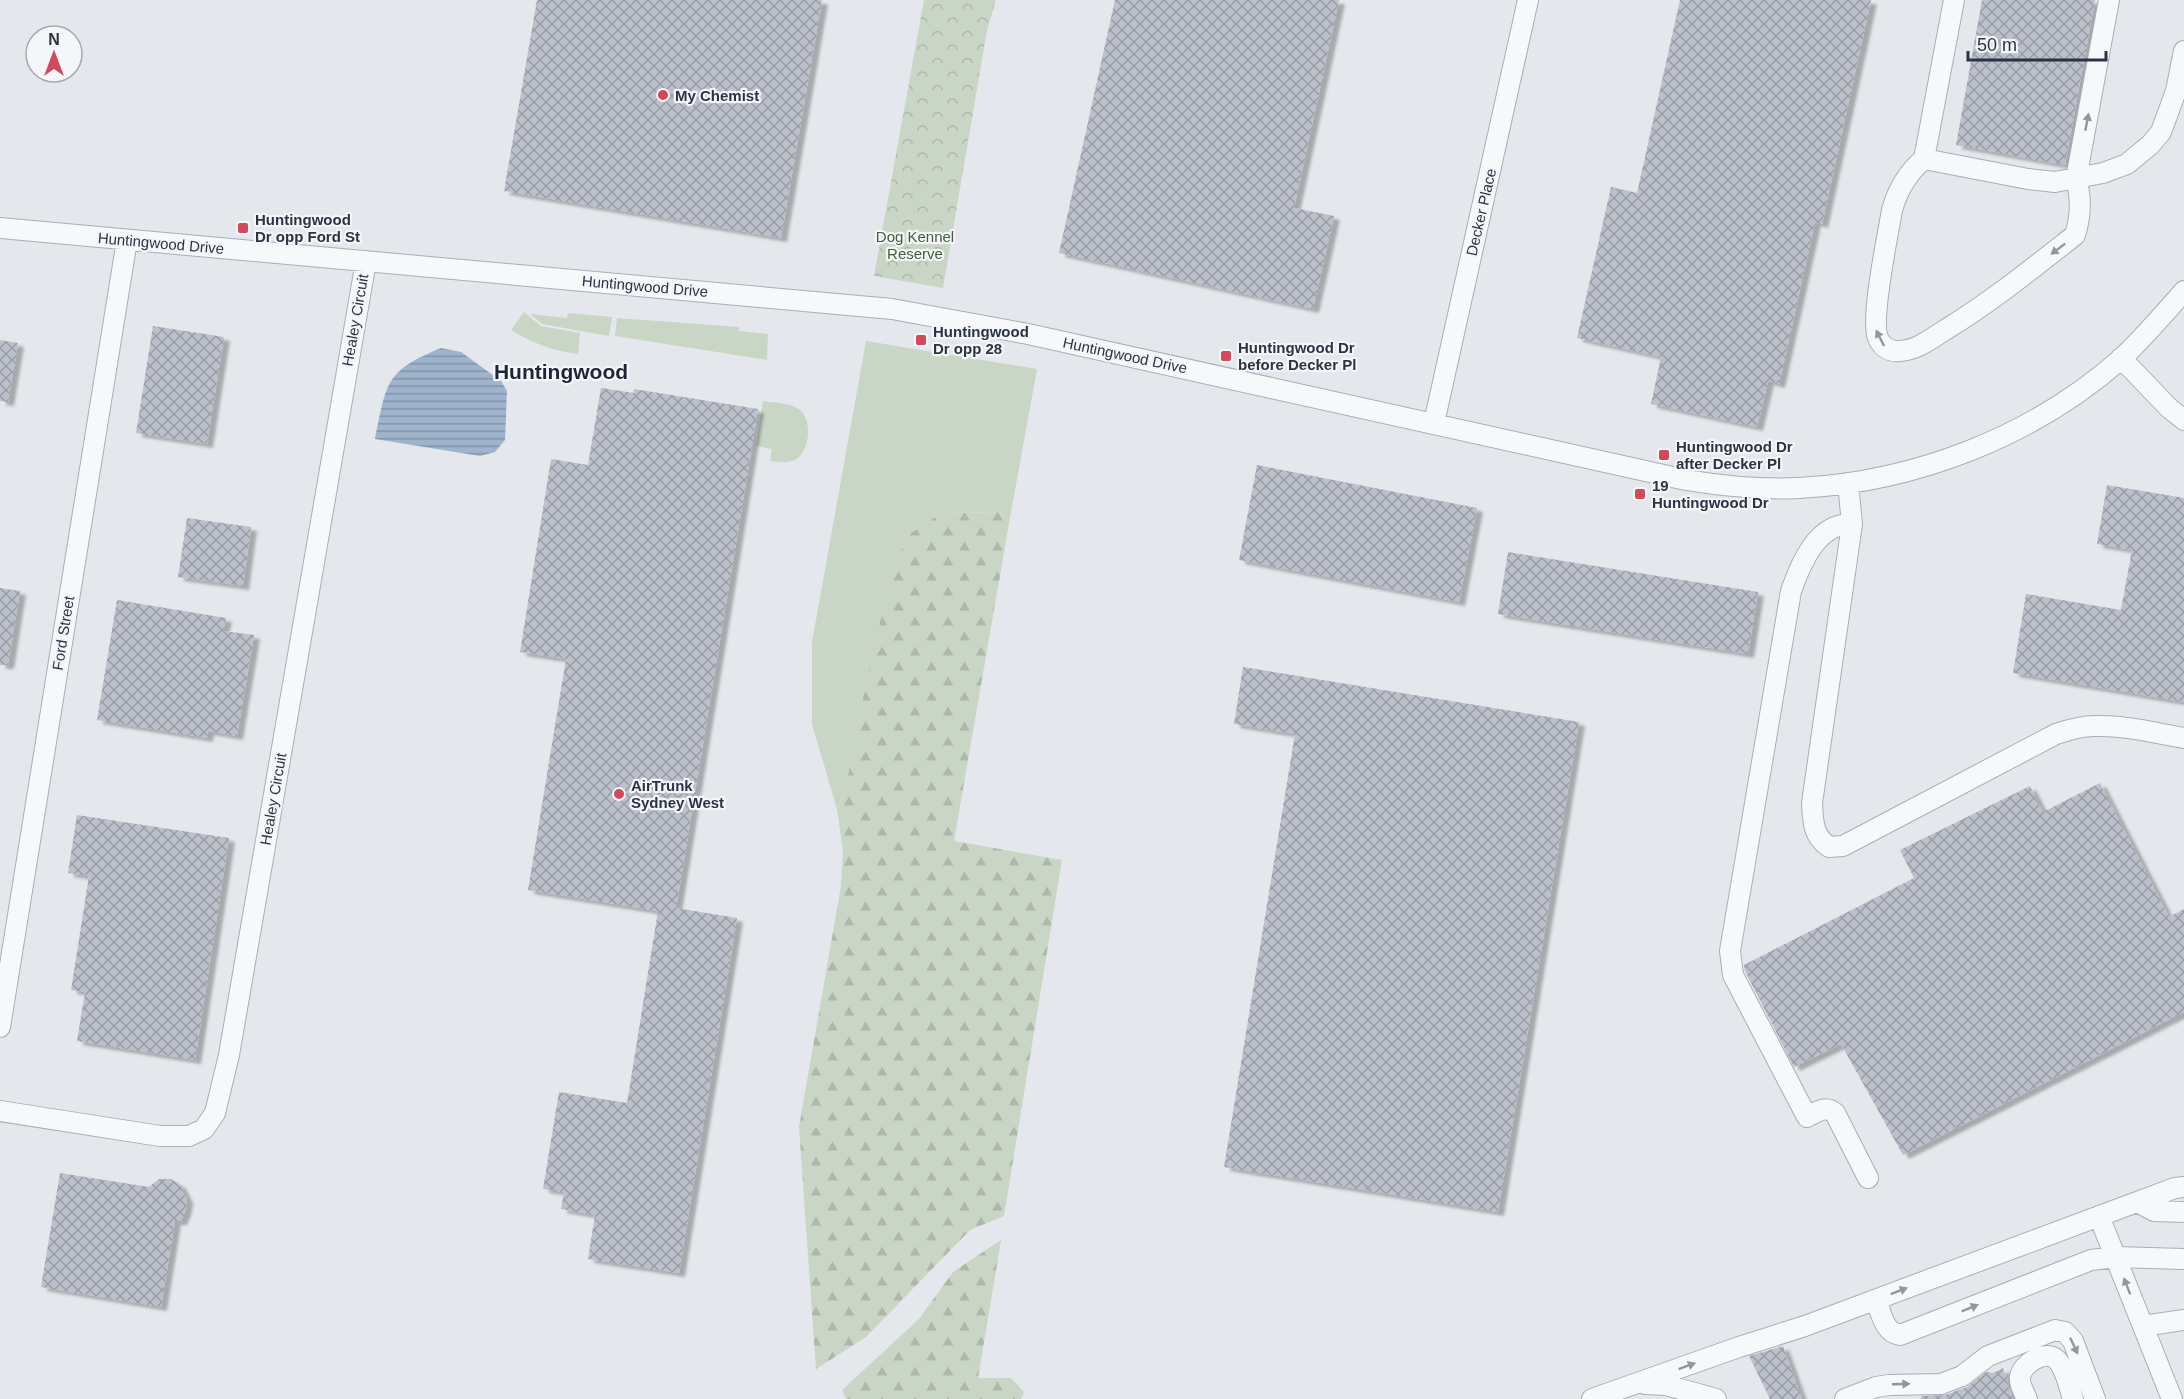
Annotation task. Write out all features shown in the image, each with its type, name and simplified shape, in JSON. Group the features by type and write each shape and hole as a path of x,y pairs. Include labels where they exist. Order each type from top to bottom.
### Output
{"street":[{"name":"Decker Place","path":"1434,423 1528,0"},
{"path":"1954,0 1924,159 1911,170 1896,197 1875,314 1877,336 1882,345 1888,350 1898,352 1925,343 1973,313 2075,235 2080,210 2080,194 2076,179 2109,0"},
{"path":"1924,159 2055,182 2103,173 2127,164 2150,145 2161,132 2170,111 2184,51"},
{"name":"Huntingwood Drive","path":"0,228 892,309 1028,334 1686,480 1714,484 1797,488 1848,483 1930,465 1990,443 2018,429 2071,396 2121,358 2157,323 2184,291"},
{"name":"Ford Street","path":"0,1027 127,240"},
{"name":"Healey Circuit","path":"0,1111 160,1136 189,1136 204,1129 215,1113 229,1055 366,261"},
{"path":"2121,358 2169,408 2184,420"},
{"path":"1848,483 1852,524 1812,803 1813,825 1819,840 1829,847 1843,846 2056,734 2094,726 2117,727 2184,738"},
{"path":"1852,524 1831,528 1821,534 1799,566 1791,591 1730,951 1733,975 1807,1117 1822,1109 1830,1109 1868,1178"},
{"path":"1592,1399 1875,1300 2175,1188 2184,1187"},
{"path":"2137,1202 2154,1211 2184,1212"},
{"path":"2099,1216 2143,1326 2173,1386"},
{"path":"1875,1300 1888,1330 1900,1335 2091,1260 2116,1257 2184,1259"},
{"path":"2143,1326 2184,1320"},
{"path":"1845,1399 1875,1387 1941,1384 1962,1376 1988,1356 2055,1330 2065,1332 2073,1341 2095,1399"},
{"path":"2027,1399 2020,1382 2023,1369 2029,1362 2048,1356 2056,1358 2061,1365 2073,1399"},
{"path":"1637,1383 1666,1385 1716,1399"}],"green space":[{"name":"Dog Kennel Reserve","path":"924,0 996,0 987,30 943,288 874,276"},
{"path":"524,312 541,326 580,333 578,354 543,346 511,330"},
{"path":"568,313 612,317 609,336 542,324 530,314 567,318"},
{"path":"617,318 739,327 739,331 768,334 767,360 615,336"},
{"path":"866,341 1037,369 1011,512 941,513 907,537 890,578 845,792 837,809 812,724 812,642"},
{"path":"763,401 792,406 804,415 808,427 807,441 802,453 795,460 770,461 772,449 756,446"},
{"path":"1011,512 954,841 1062,860 1004,1216 970,1230 866,1337 816,1369 799,1127 841,886 843,852 837,809 845,792 890,578 907,536 941,513"},
{"path":"1001,1240 978,1378 1011,1378 1024,1392 1021,1399 846,1399 842,1390 919,1319 953,1272"}],"water":[{"path":"441,348 461,352 501,381 507,391 505,440 495,452 480,456 375,439 382,404 392,381 409,364"}],"building":[{"name":"My Chemist","path":"537,0 822,0 781,238 504,191"},
{"path":"1115,0 1339,0 1294,208 1334,216 1313,309 1059,253"},
{"path":"1680,0 1871,0 1822,224 1815,222 1779,384 1768,381 1757,427 1651,404 1661,357 1577,338 1611,187 1637,193"},
{"path":"1982,0 2095,0 2065,165 1956,145"},
{"path":"153,326 224,337 207,444 136,433"},
{"path":"0,340 18,343 8,402 0,401"},
{"name":"AirTrunk Sydney West","path":"601,388 634,393 634,389 758,409 676,908 737,918 679,1273 588,1259 595,1215 561,1209 564,1192 543,1189 559,1092 627,1103 658,911 528,890 566,659 520,652 551,459 588,465"},
{"path":"1257,465 1477,508 1459,602 1239,560"},
{"path":"2107,485 2184,498 2184,702 2013,673 2026,594 2121,610 2132,550 2097,544"},
{"path":"187,518 251,527 243,586 178,577"},
{"path":"1508,552 1758,592 1748,654 1498,614"},
{"path":"0,588 20,591 8,665 0,665"},
{"path":"117,600 226,618 223,631 254,635 237,736 208,731 207,738 97,720"},
{"path":"1243,667 1579,722 1498,1212 1224,1167 1295,734 1234,724"},
{"path":"2100,783 2169,917 2184,909 2184,1012 1903,1155 1841,1044 1794,1067 1744,965 1914,878 1900,850 2030,786 2043,812"},
{"path":"77,815 229,838 195,1060 77,1041 85,992 71,990 89,876 68,873"},
{"path":"60,1173 149,1187 159,1179 171,1179 180,1185 187,1199 186,1209 181,1221 175,1221 161,1307 41,1287"},
{"path":"1783,1346 1802,1399 1770,1399 1749,1356"},
{"path":"2003,1368 2013,1399 1920,1399 1922,1396 1945,1395 1967,1387 1986,1372 1993,1373"}],"place":[{"name":"My Chemist","path":"663,95"},
{"name":"Huntingwood Dr opp Ford St","path":"243,228"},
{"name":"Huntingwood Dr opp 28","path":"921,340"},
{"name":"Huntingwood Dr before Decker Pl","path":"1226,356"},
{"name":"Huntingwood Dr after Decker Pl","path":"1664,455"},
{"name":"19 Huntingwood Dr","path":"1640,494"},
{"name":"AirTrunk Sydney West","path":"619,794"}],"district":[{"name":"Huntingwood","path":"561,371"}]}
